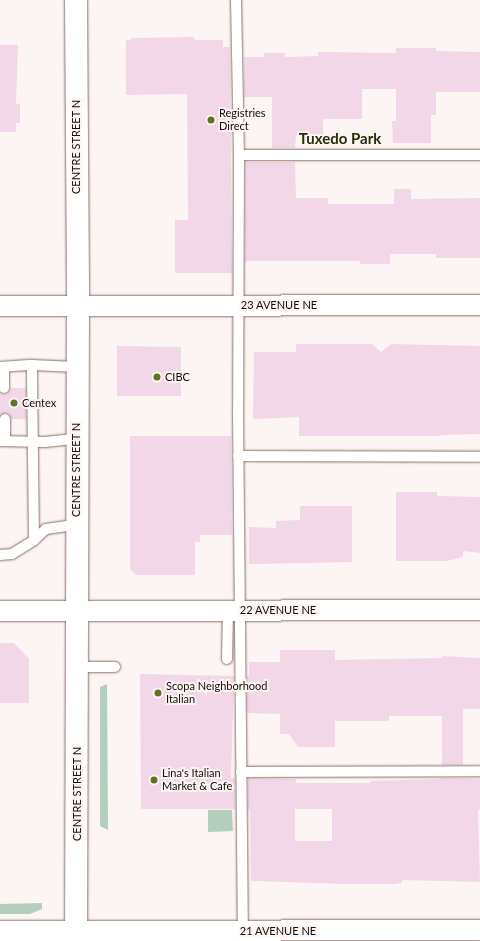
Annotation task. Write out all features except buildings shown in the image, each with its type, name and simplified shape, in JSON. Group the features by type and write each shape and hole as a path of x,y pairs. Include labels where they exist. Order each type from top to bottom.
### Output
{"main road":[{"name":"CENTRE STREET N","path":"76,0 78,306 76,367 76,936"}],"street":[{"name":"23 AVENUE NE","path":"0,306 480,305"},
{"name":"22 AVENUE NE","path":"0,611 480,610"},
{"name":"21 AVENUE NE","path":"0,931 76,936 243,936 480,930"}],"lane":[{"path":"236,0 239,155 238,456 234,610 241,772 243,936"},
{"path":"239,155 480,154"},
{"path":"32,365 34,540"},
{"path":"4,388 2,367 32,365 76,367"},
{"path":"5,419 3,441 76,439"},
{"path":"238,456 480,457"},
{"path":"0,555 12,554 34,540 46,529 76,525"},
{"path":"227,659 234,610"},
{"path":"76,666 115,667"},
{"path":"241,772 480,771"}],"green space":[{"path":"107,684 108,830 100,826 100,687"},
{"path":"208,810 232,810 233,831 208,832"},
{"path":"42,903 42,909 30,914 0,914 0,904"}],"place":[{"name":"Registries Direct","path":"211,120"},
{"name":"CIBC","path":"157,377"},
{"name":"Centex","path":"14,403"},
{"name":"Scopa Neighborhood Italian","path":"158,693"},
{"name":"Lina's Italian Market & Cafe","path":"154,780"}],"district":[{"name":"Tuxedo Park","path":"340,139"}]}
